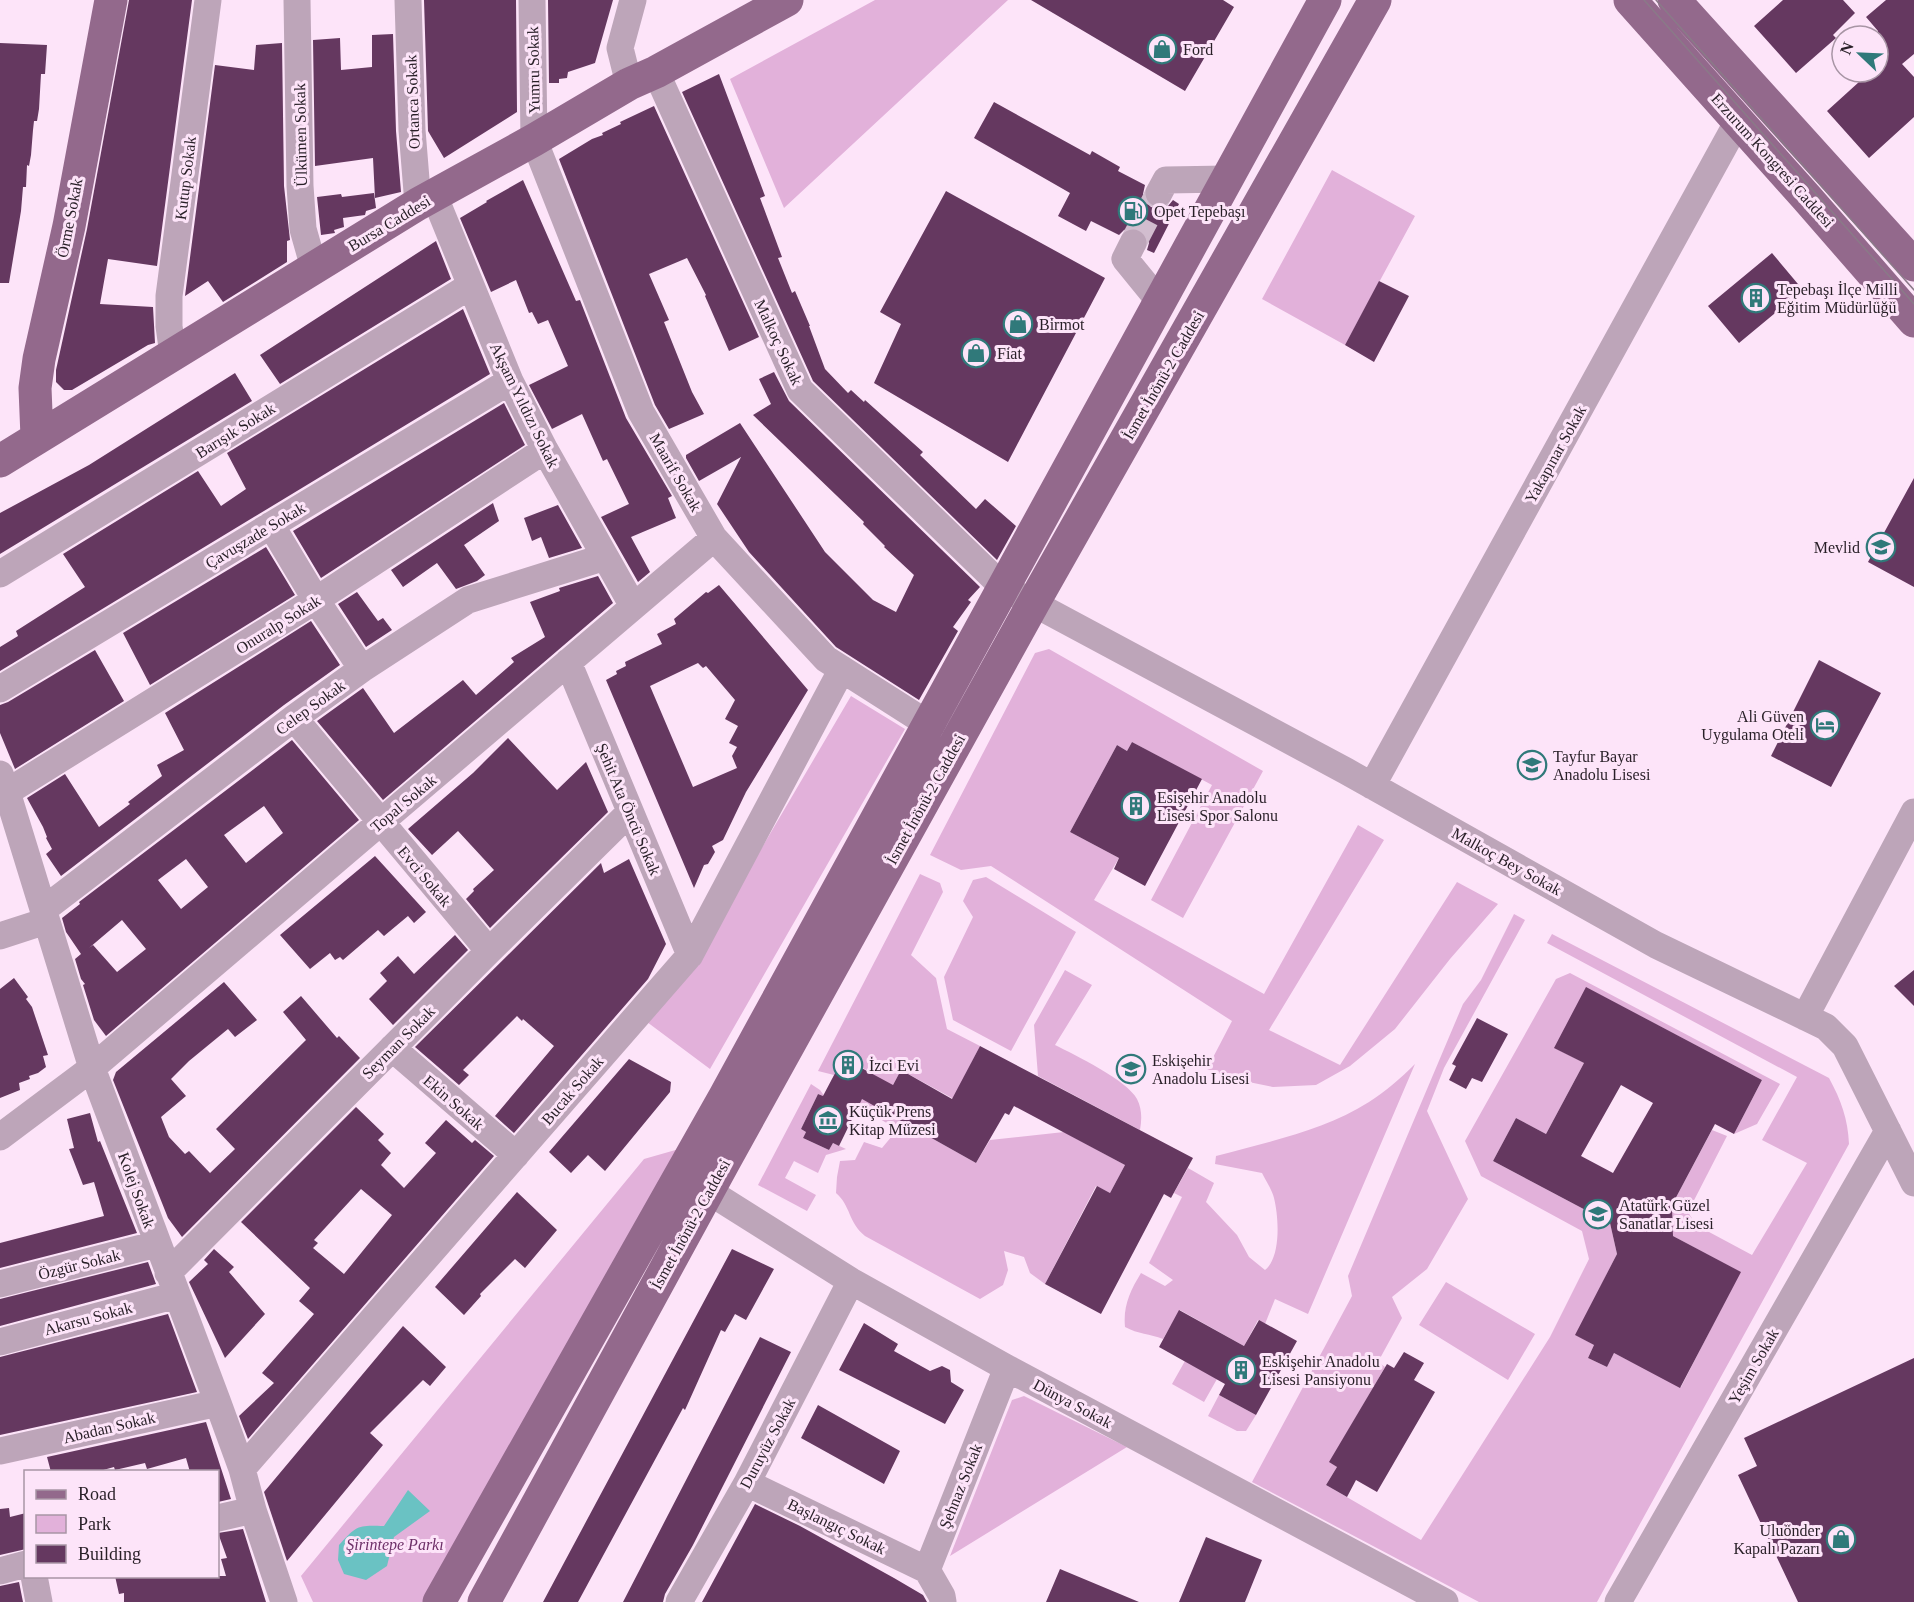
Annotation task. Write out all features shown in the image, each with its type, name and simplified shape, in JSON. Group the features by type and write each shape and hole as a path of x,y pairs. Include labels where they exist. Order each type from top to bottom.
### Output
{"main road":[{"name":"Örme Sokak","path":"37,437 35,388 39,359 69,226 111,0"},
{"name":"Bursa Caddesi","path":"0,461 426,200 642,78 787,0"},
{"name":"İsmet İnönü-2 Caddesi","path":"439,1602 725,1096 1326,0"},
{"name":"İsmet İnönü-2 Caddesi","path":"484,1602 1034,602 1376,0"},
{"name":"Erzurum Kongresi Caddesi","path":"1630,0 1914,321"},
{"name":"Erzurum Kongresi Caddesi","path":"1674,0 1914,265"}],"street":[{"name":"Kutup Sokak","path":"173,356 169,326 169,296 208,0"},
{"name":"Ülkümen Sokak","path":"297,0 300,186 303,229 314,268"},
{"name":"Ortanca Sokak","path":"408,0 412,130 426,200"},
{"name":"Yumru Sokak","path":"532,0 534,140"},
{"name":"Malkoç Sokak","path":"633,0 620,48 642,78 800,390 1003,587 1034,602"},
{"name":"Yakapınar Sokak","path":"1372,786 1738,122"},
{"name":"Maarif Sokak","path":"534,140 641,412 714,538 826,659 928,724"},
{"path":"1159,193 1166,180 1227,178"},
{"name":"Akşam Yıldızı Sokak","path":"426,200 470,286 510,381 545,450 633,606"},
{"path":"1133,243 1125,259 1160,302"},
{"name":"Barışık Sokak","path":"0,574 470,286"},
{"name":"Çavuşzade Sokak","path":"0,689 510,381"},
{"name":"Onuralp Sokak","path":"2,787 316,600 545,450"},
{"path":"271,525 316,600 362,669"},
{"name":"Topal Sokak","path":"0,1137 92,1068 714,538"},
{"name":"Celep Sokak","path":"0,944 294,718 362,669 468,600 605,557"},
{"name":"Malkoç Bey Sokak","path":"1034,602 1372,786 1656,945 1826,1027 1845,1046 1914,1183"},
{"name":"Şehit Ata Öncü Sokak","path":"568,662 690,955"},
{"name":"Bucak Sokak","path":"242,1469 690,955 842,669"},
{"name":"Evci Sokak","path":"294,718 489,951"},
{"name":"Kolej Sokak","path":"2,787 28,924 92,1068 218,1402 284,1602"},
{"name":"Seyman Sokak","path":"172,1284 392,1048 630,812"},
{"path":"1805,1017 1914,812"},
{"name":"Ekin Sokak","path":"392,1048 516,1155"},
{"name":"Yeşim Sokak","path":"1618,1602 1888,1131"},
{"name":"Dünya Sokak","path":"708,1191 851,1281 1007,1368 1445,1602"},
{"name":"Özgür Sokak","path":"0,1284 158,1244"},
{"name":"Duruyüz Sokak","path":"679,1602 747,1483 851,1281"},
{"name":"Akarsu Sokak","path":"0,1342 172,1284"},
{"name":"Şehnaz Sokak","path":"927,1570 1007,1368"},
{"name":"Abadan Sokak","path":"0,1451 218,1402"},
{"name":"Başlangıç Sokak","path":"747,1483 927,1570"},
{"path":"219,1518 253,1510"},
{"path":"0,1570 24,1564"},
{"path":"927,1570 943,1602"},
{"path":"34,1578 39,1602"}],"green space":[{"path":"875,0 1008,0 784,208 730,79"},
{"path":"1332,170 1415,216 1345,345 1262,299"},
{"path":"1049,649 1263,771 1183,918 1151,900 1212,785 1132,742 1127,751 1117,745 1070,832 1119,858 1094,900 1264,994 1358,825 1384,840 1269,1030 1340,1065 1457,882 1498,904 1450,959 1395,1029 1350,1066 1316,1085 1273,1087 1229,1078 1207,1069 1232,1021 991,866 961,870 930,855 1035,653"},
{"path":"851,696 905,729 710,1069 647,1022 727,907"},
{"path":"920,874 940,883 943,892 911,955 936,978 947,1029 980,1046 965,1075 961,1103 901,1070 880,1109 976,1163 990,1140 1064,1132 1125,1165 1110,1193 1096,1186 1045,1284 1030,1273 1024,1257 1004,1251 1008,1270 1003,1285 980,1299 859,1231 836,1193 840,1161 855,1160 864,1142 882,1148 892,1136 890,1125 858,1106 870,1072 844,1058 834,1075 818,1071"},
{"path":"986,877 1076,932 1011,1051 953,1020 944,977 973,917 963,901 973,880"},
{"path":"1514,914 1525,920 1444,1068 1427,1111 1468,1199 1427,1269 1392,1297 1402,1318 1378,1362 1385,1367 1330,1462 1337,1467 1326,1485 1421,1540 1550,1337 1589,1259 1582,1231 1481,1176 1465,1141 1556,979 1570,973 1780,1084 1757,1124 1734,1134 1762,1080 1587,988 1555,1048 1584,1063 1546,1134 1516,1118 1493,1161 1610,1223 1617,1254 1576,1335 1594,1345 1588,1358 1607,1367 1614,1353 1681,1387 1740,1272 1673,1236 1672,1205 1712,1130 1727,1136 1688,1212 1696,1225 1752,1255 1807,1163 1762,1140 1797,1077 1547,943 1552,934 1829,1078 1843,1110 1847,1126 1849,1144 1597,1602 1479,1602 1252,1482 1352,1296 1348,1276 1463,1004 1481,980"},
{"path":"1065,970 1092,985 1055,1045 1100,1069 1131,1092 1140,1107 1140,1130 1038,1076 1034,1025"},
{"path":"1415,1064 1308,1314 1275,1299 1265,1324 1258,1320 1244,1346 1180,1310 1163,1339 1125,1327 1128,1299 1141,1273 1165,1286 1173,1280 1149,1263 1182,1197 1174,1193 1188,1168 1214,1183 1206,1202 1237,1235 1249,1257 1265,1270 1274,1256 1277,1237 1277,1216 1272,1192 1262,1173 1215,1164 1216,1156 1294,1135 1333,1121 1375,1098"},
{"path":"811,1084 825,1097 818,1094 801,1129 806,1132 803,1138 829,1150 833,1143 846,1149 826,1155 818,1173 794,1161 785,1178 816,1195 807,1211 758,1185"},
{"name":"Şirintepe Parkı","path":"679,1149 424,1602 313,1602 301,1576 644,1159"},
{"path":"1446,1282 1535,1334 1508,1380 1419,1325"},
{"path":"1185,1361 1217,1379 1204,1402 1172,1384"},
{"path":"1219,1395 1256,1415 1246,1431 1237,1431 1208,1416"},
{"path":"1024,1396 1127,1447 950,1556 1012,1400"}],"shaded area":[{"path":"408,1490 430,1511 394,1537 387,1566 366,1580 344,1574 338,1560 339,1545 358,1528 384,1526"}],"building":[{"path":"129,0 192,0 157,266 108,259 100,304 153,307 155,343 72,390 64,390 56,382 56,370 87,229"},
{"path":"424,0 516,0 517,112 444,158 428,131"},
{"path":"548,0 613,0 595,63 568,72 567,78 559,79 559,83 549,83"},
{"name":"Ford","path":"1031,0 1223,0 1234,7 1185,91"},
{"path":"1783,0 1843,0 1855,13 1844,24 1830,24 1830,43 1796,73 1754,26"},
{"path":"1886,0 1914,0 1914,54 1902,64 1914,77 1914,117 1869,158 1827,111 1857,84 1890,84 1890,24 1872,24 1866,17"},
{"path":"393,34 396,131 401,192 375,198 373,158 315,166 313,40 340,38 341,70 372,67 372,35"},
{"path":"0,43 47,45 45,74 41,74 39,109 37,121 34,121 31,155 29,166 27,165 26,187 23,187 9,283 0,283"},
{"path":"282,43 284,186 290,240 287,241 287,262 223,302 208,281 185,296 215,65 254,70 256,45"},
{"path":"719,74 765,196 760,198 782,257 778,258 792,293 795,291 810,326 825,369 848,393 851,390 864,402 865,400 923,452 920,455 976,509 985,499 1016,526 997,560 813,381 682,92"},
{"path":"994,102 1090,155 1092,151 1120,167 1118,171 1145,185 1143,194 1145,201 1151,207 1160,209 1168,206 1173,200 1179,204 1154,253 1147,250 1149,243 1146,235 1139,229 1131,227 1119,235 1091,221 1086,231 1058,216 1070,193 974,138"},
{"path":"654,106 759,337 729,351 706,295 687,258 649,274 669,320 664,322 692,392 704,414 669,429 655,405 559,159 603,135 602,133 621,124 620,122"},
{"path":"523,180 576,301 580,300 626,418 672,496 668,498 676,518 631,537 650,572 638,582 601,517 629,504 607,459 603,461 582,414 552,429 529,385 568,366 548,320 538,324 532,312 529,313 516,280 491,292 460,218"},
{"name":"Fiat","path":"946,191 1105,278 1008,462 874,383 901,324 880,312"},
{"path":"374,193 376,208 366,211 365,215 343,218 344,227 334,230 335,233 321,235 317,197"},
{"path":"436,241 451,279 280,384 260,355"},
{"name":"Tepebaşı İlçe Milli Eğitim Müdürlüğü","path":"1772,253 1803,290 1739,343 1708,306"},
{"path":"1379,281 1409,296 1374,362 1345,345"},
{"path":"463,309 490,374 0,671 0,647 18,636 16,631 85,587 63,554 198,471 221,506 246,489 227,453"},
{"path":"774,372 789,401 980,587 968,600 971,602 953,627 958,631 919,700 836,647 749,552 717,504 741,457 699,481 686,458 686,455 740,423 825,552 873,600 896,612 914,575 884,547 863,524 864,522 753,415 771,404 759,379"},
{"path":"235,373 252,401 0,554 0,513 89,465"},
{"path":"504,403 525,445 321,578 293,531"},
{"path":"1914,478 1914,587 1868,562"},
{"path":"493,503 499,521 464,545 485,575 477,581 456,589 437,563 403,587 391,570"},
{"path":"558,505 582,548 549,558 541,537 532,541 524,518"},
{"path":"266,547 295,595 150,685 123,633"},
{"path":"598,576 613,603 383,800 317,721 363,688 394,733 463,680 476,695 514,662 511,658 545,637 530,602 560,591 559,588"},
{"path":"719,585 808,690 746,792 723,840 712,846 715,852 708,864 704,865 694,888 606,680 626,666 625,662 662,644 657,634 676,624 674,619 706,592 708,593","holes":["698,663 703,668 706,666 735,700 725,719 738,726 729,743 737,747 732,756 737,768 693,787 650,686"]},
{"path":"357,592 378,621 383,618 392,630 366,647 338,604"},
{"path":"311,621 340,665 284,705 61,876 46,854 52,849 27,798 65,774 99,827 162,776 157,765 184,750 165,713"},
{"path":"95,650 124,701 15,769 0,733 0,705"},
{"name":"Ali Güven Uygulama Oteli","path":"1819,660 1881,693 1831,787 1771,756"},
{"path":"508,738 557,790 586,762 608,812 490,928 466,899 474,891 473,889 494,870 458,831 432,855 408,829 473,773"},
{"path":"292,740 359,820 106,1036 94,1020 83,985 85,984 81,979 75,959 81,954 66,932 62,918 80,904 79,902","holes":["264,806 283,833 246,863 224,835","186,859 208,887 181,909 158,880","122,920 146,949 117,972 93,945 89,948"]},
{"name":"Esişehir Anadolu Lisesi Spor Salonu","path":"1132,742 1202,779 1145,886 1114,869 1119,858 1070,832 1117,745 1127,751"},
{"path":"375,856 426,912 414,923 408,916 384,936 378,930 343,960 340,957 335,960 330,953 310,969 280,935"},
{"path":"629,859 666,944 648,979 514,1133 495,1116 554,1046 523,1019 522,1021 517,1016 463,1070 469,1075 459,1085 415,1047 601,863 604,873"},
{"path":"455,935 468,950 393,1025 369,999 387,981 380,973 398,956 414,974"},
{"path":"1914,970 1914,1006 1894,986"},
{"path":"14,978 28,997 26,999 32,1007 48,1055 43,1056 46,1067 29,1076 30,1079 19,1083 20,1090 0,1098 0,989"},
{"path":"224,982 257,1020 235,1037 228,1029 171,1079 186,1096 161,1117 169,1137 185,1154 189,1151 210,1173 235,1149 216,1129 306,1040 283,1012 301,996 337,1038 339,1036 360,1058 182,1237 168,1218 113,1080 116,1072"},
{"path":"1586,987 1762,1080 1734,1134 1715,1124 1672,1205 1673,1236 1741,1272 1680,1388 1614,1353 1607,1367 1588,1358 1594,1345 1575,1335 1617,1254 1610,1223 1493,1161 1516,1118 1546,1134 1584,1063 1554,1048","holes":["1621,1085 1653,1103 1613,1173 1581,1156"]},
{"path":"1477,1018 1508,1034 1482,1082 1472,1078 1466,1089 1449,1080 1456,1066 1452,1064"},
{"name":"Eskişehir Anadolu Lisesi","path":"980,1046 1193,1158 1171,1198 1164,1194 1101,1314 1045,1284 1097,1186 1110,1193 1125,1165 1014,1106 1009,1115 1005,1113 976,1163 862,1099 839,1146 833,1143 829,1150 803,1138 806,1132 801,1129 818,1094 823,1096 843,1058 893,1085 901,1070 952,1099"},
{"path":"629,1059 671,1082 670,1092 605,1171 588,1155 571,1173 549,1152"},
{"path":"356,1107 384,1134 378,1140 391,1153 381,1165 404,1188 436,1153 425,1143 446,1120 472,1143 475,1140 494,1156 248,1439 239,1416 274,1383 262,1373 314,1314 299,1301 310,1288 241,1222","holes":["361,1189 392,1215 344,1274 313,1248 318,1243 314,1240"]},
{"path":"90,1113 98,1142 100,1141 137,1233 0,1268 0,1243 104,1216 94,1182 83,1185 69,1149 74,1148 67,1119"},
{"path":"517,1192 557,1230 525,1268 515,1259 480,1294 481,1296 464,1315 435,1287"},
{"path":"214,1249 234,1267 229,1272 265,1314 225,1358 189,1282 208,1264 204,1260"},
{"path":"732,1249 774,1269 746,1320 735,1314 725,1332 721,1330 685,1410 683,1408 578,1602 543,1602"},
{"path":"148,1262 156,1284 0,1326 0,1299"},
{"name":"Eskişehir Anadolu Lisesi Pansiyonu","path":"1179,1310 1244,1346 1259,1320 1297,1341 1256,1415 1219,1395 1225,1384 1159,1347"},
{"path":"168,1314 197,1392 0,1435 0,1357"},
{"path":"864,1323 898,1344 894,1351 930,1371 942,1366 950,1370 951,1382 964,1390 945,1424 839,1370"},
{"path":"403,1326 446,1367 430,1386 423,1380 370,1433 383,1445 287,1561 264,1492"},
{"path":"760,1337 791,1352 693,1545 665,1594 663,1602 623,1602"},
{"path":"1404,1352 1424,1363 1414,1380 1435,1392 1377,1492 1356,1480 1347,1497 1326,1485 1337,1467 1329,1462 1387,1364 1394,1368"},
{"name":"Uluönder Kapalı Pazarı","path":"1914,1358 1914,1602 1798,1602 1738,1475 1757,1466 1744,1438"},
{"path":"818,1405 900,1451 884,1484 801,1438"},
{"path":"206,1422 231,1499 219,1502 219,1470 189,1470 186,1458 147,1469 145,1463 115,1470 114,1467 103,1470 50,1470 47,1457"},
{"path":"755,1504 894,1578 923,1595 927,1602 702,1602"},
{"path":"9,1508 10,1517 24,1514 24,1549 0,1555 0,1509"},
{"path":"243,1529 266,1602 124,1602 124,1593 119,1594 115,1578 219,1578 219,1576 226,1576 221,1559 227,1558 219,1533"},
{"path":"1206,1537 1262,1560 1245,1602 1179,1602"},
{"path":"1060,1569 1139,1602 1046,1602"},
{"path":"19,1582 23,1602 0,1602 0,1586"}],"tunnel":[{"path":"1133,243 1159,193"}],"tram line":[{"path":"1644,0 1914,304"},
{"path":"1656,0 1914,290"}],"place":[{"name":"Ford","path":"1162,49"},
{"name":"Opet Tepebaşı","path":"1133,211"},
{"name":"Tepebaşı İlçe Milli Eğitim Müdürlüğü","path":"1756,298"},
{"name":"Birmot","path":"1018,324"},
{"name":"Fiat","path":"976,353"},
{"name":"Mevlid","path":"1881,547"},
{"name":"Ali Güven Uygulama Oteli","path":"1825,725"},
{"name":"Tayfur Bayar Anadolu Lisesi","path":"1532,765"},
{"name":"Esişehir Anadolu Lisesi Spor Salonu","path":"1136,806"},
{"name":"İzci Evi","path":"848,1065"},
{"name":"Eskişehir Anadolu Lisesi","path":"1131,1069"},
{"name":"Küçük Prens Kitap Müzesi","path":"828,1120"},
{"name":"Atatürk Güzel Sanatlar Lisesi","path":"1598,1214"},
{"name":"Eskişehir Anadolu Lisesi Pansiyonu","path":"1241,1370"},
{"name":"Uluönder Kapalı Pazarı","path":"1841,1539"}]}
